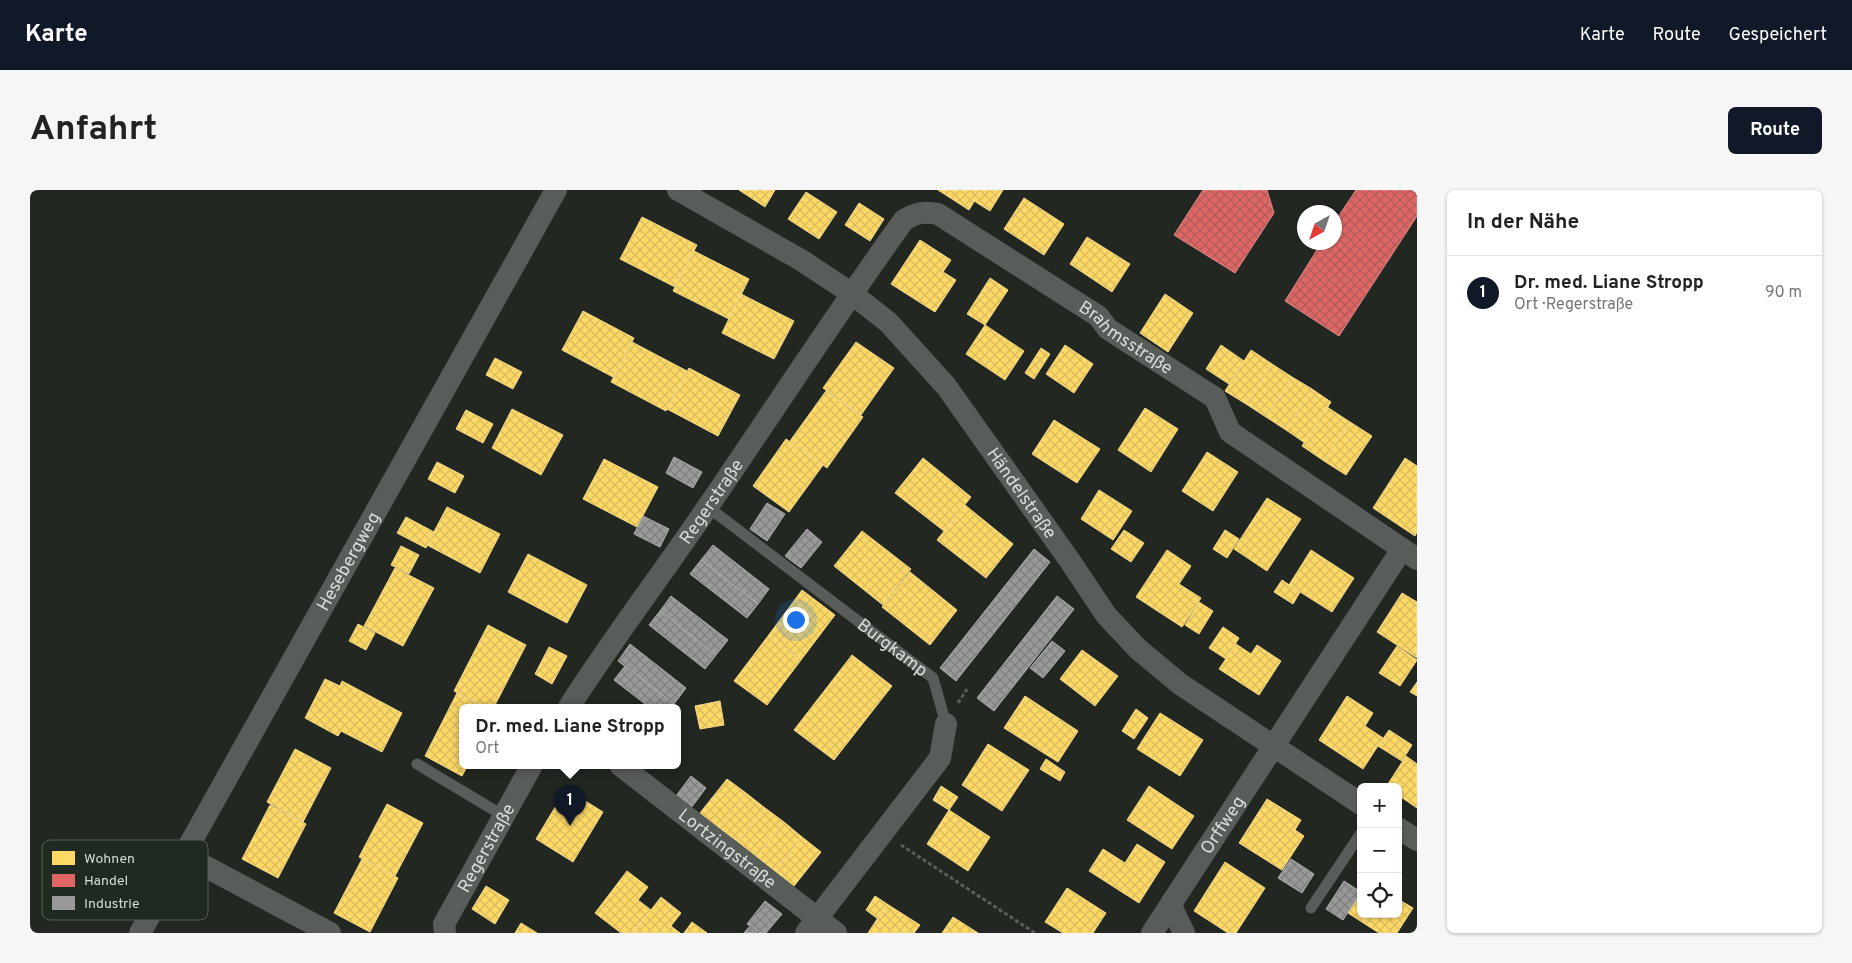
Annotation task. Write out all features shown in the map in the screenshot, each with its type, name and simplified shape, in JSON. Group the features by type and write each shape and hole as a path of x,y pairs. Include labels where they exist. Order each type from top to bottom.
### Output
{"street":[{"name":"Hesebergweg","path":"190,840 556,190"},
{"name":"Händelstraße","path":"678,190 801,260 851,293 888,322 946,386 1106,615 1138,649 1180,684 1272,747 1357,801"},
{"name":"Brahmsstraße","path":"851,293 904,220 916,213 938,214 1098,316 1108,329 1215,398 1230,432 1409,554 1272,747"},
{"name":"Regerstraße","path":"571,704 597,663 708,507 851,293"},
{"name":"Burgkamp","path":"811,926 940,758 946,724"},
{"name":"Orffweg","path":"1152,933 1272,747"},
{"name":"Regerstraße","path":"446,933 444,924 530,769"},
{"name":"Lortzingstraße","path":"625,769 811,926 836,933"},
{"path":"1402,831 1417,840"},
{"path":"208,868 330,933"},
{"path":"1172,902 1173,910 1184,933"},
{"name":"Hesebergweg","path":"140,933 147,920"}],"lane":[{"name":"Burgkamp","path":"708,507 933,678 946,724"},
{"path":"417,764 504,816"},
{"path":"1311,908 1357,838"}],"path":[{"path":"883,833 1034,933"}],"building: Wohnen":[{"path":"739,190 775,190 765,207"},
{"path":"938,190 981,190 969,210"},
{"path":"981,190 1003,190 990,211 974,201"},
{"path":"806,192 837,212 819,239 788,219"},
{"path":"1024,198 1064,224 1044,255 1004,229"},
{"path":"859,203 884,219 870,241 845,225"},
{"path":"642,217 697,245 675,287 620,259"},
{"path":"1087,237 1130,264 1112,292 1070,264"},
{"path":"920,240 951,260 943,272 956,280 935,312 891,284"},
{"path":"694,251 749,279 729,319 673,291"},
{"path":"990,278 1008,290 985,325 967,314"},
{"path":"741,294 794,321 774,359 722,333"},
{"path":"1165,294 1193,313 1168,352 1140,333"},
{"path":"583,311 634,338 613,377 562,350"},
{"path":"985,325 1024,351 1005,380 966,354"},
{"path":"632,342 687,371 666,411 611,382"},
{"path":"856,342 894,368 861,415 823,388"},
{"path":"1065,345 1093,364 1074,393 1046,374"},
{"path":"1221,345 1244,361 1229,384 1206,369"},
{"path":"1041,348 1050,354 1034,379 1025,373"},
{"path":"1251,350 1272,364 1246,404 1225,391"},
{"path":"495,358 522,372 513,389 486,375"},
{"path":"1272,364 1292,377 1266,417 1246,404"},
{"path":"689,368 740,395 718,436 667,409"},
{"path":"1292,377 1312,389 1286,430 1266,417"},
{"path":"1312,389 1331,402 1305,443 1286,430"},
{"path":"826,391 863,417 827,468 790,441"},
{"path":"1327,407 1350,422 1324,461 1302,446"},
{"path":"1145,408 1178,429 1151,472 1118,450"},
{"path":"512,409 563,435 541,475 492,448"},
{"path":"466,410 493,424 483,443 456,429"},
{"path":"1054,420 1100,449 1077,483 1032,454"},
{"path":"1350,422 1372,436 1346,475 1324,461"},
{"path":"786,439 823,465 789,512 753,486"},
{"path":"1207,452 1238,472 1213,511 1182,491"},
{"path":"923,458 971,497 944,531 895,493"},
{"path":"1405,458 1417,466 1417,532 1415,536 1373,508"},
{"path":"604,459 658,487 637,527 583,499"},
{"path":"437,462 464,476 455,493 428,479"},
{"path":"1099,490 1132,511 1113,540 1081,519"},
{"path":"1267,498 1301,519 1267,571 1234,549"},
{"path":"965,505 1013,544 986,578 937,540"},
{"path":"447,507 500,534 480,573 427,545"},
{"path":"406,517 434,532 426,548 397,533"},
{"path":"1124,530 1144,543 1131,562 1111,549"},
{"path":"1225,530 1239,539 1227,558 1213,549"},
{"path":"862,531 911,569 883,605 834,566"},
{"path":"401,546 419,555 409,574 391,565"},
{"path":"1167,550 1191,566 1179,584 1201,598 1182,627 1136,597"},
{"path":"1311,550 1354,578 1332,612 1289,585"},
{"path":"528,554 587,585 567,623 508,592"},
{"path":"395,568 434,588 403,646 364,626"},
{"path":"910,572 957,610 930,645 882,607"},
{"path":"1282,580 1300,592 1293,604 1274,592"},
{"path":"802,590 835,615 801,660 768,636"},
{"path":"1402,593 1417,602 1417,658 1377,632"},
{"path":"1199,602 1213,611 1199,634 1185,625"},
{"path":"358,624 375,633 366,650 349,641"},
{"path":"488,625 526,645 496,704 479,704 454,691"},
{"path":"1223,627 1239,638 1226,659 1209,648"},
{"path":"768,636 801,660 767,705 734,681"},
{"path":"1236,644 1251,654 1257,645 1281,661 1259,695 1219,669"},
{"path":"1397,646 1417,660 1400,686 1379,673"},
{"path":"549,647 567,656 552,684 535,674"},
{"path":"1082,650 1118,676 1095,706 1060,679"},
{"path":"852,655 892,686 834,760 794,730"},
{"path":"325,679 340,686 342,681 402,713 382,752 341,731 338,736 305,718"},
{"path":"1417,682 1417,696 1410,692"},
{"path":"457,693 478,704 459,704 459,769 466,769 462,776 425,756"},
{"path":"1025,696 1078,731 1058,762 1004,728"},
{"path":"1347,696 1373,713 1365,726 1383,738 1363,769 1319,740"},
{"path":"720,701 724,725 700,729 695,706"},
{"path":"1136,709 1148,718 1134,739 1122,731"},
{"path":"1160,713 1203,740 1180,776 1137,749"},
{"path":"1389,730 1412,745 1402,761 1378,746"},
{"path":"988,744 1029,770 1002,811 962,785"},
{"path":"295,749 331,768 303,822 267,802"},
{"path":"1406,756 1417,764 1417,808 1402,798 1402,783 1389,783"},
{"path":"1046,759 1065,772 1060,781 1040,769"},
{"path":"727,779 746,793 719,828 700,813"},
{"path":"941,786 958,797 949,810 933,800"},
{"path":"1149,786 1194,816 1172,849 1127,820"},
{"path":"566,789 603,812 573,862 536,839"},
{"path":"746,793 765,808 738,842 719,828"},
{"path":"1267,799 1301,820 1295,830 1304,836 1282,870 1239,843"},
{"path":"387,804 423,823 395,876 359,857"},
{"path":"270,805 306,824 278,878 242,859"},
{"path":"765,808 784,822 757,857 738,842"},
{"path":"949,810 990,837 968,871 927,844"},
{"path":"784,822 802,837 776,872 757,857"},
{"path":"802,837 821,852 794,886 776,872"},
{"path":"1137,844 1165,862 1139,903 1089,871 1103,849 1125,863"},
{"path":"362,859 398,878 370,932 334,913"},
{"path":"1225,862 1265,888 1236,933 1228,933 1194,911"},
{"path":"627,871 648,887 638,900 651,910 633,933 621,933 595,913"},
{"path":"486,886 509,900 495,924 472,909"},
{"path":"1067,888 1106,913 1093,933 1063,933 1045,922"},
{"path":"875,896 887,904 878,919 866,910"},
{"path":"661,897 681,913 671,926 680,933 633,933"},
{"path":"1357,899 1357,918 1402,918 1402,901 1413,908 1397,933 1379,933 1348,913"},
{"path":"887,904 920,925 914,933 868,933"},
{"path":"953,917 978,933 942,933"},
{"path":"692,922 707,933 684,933"},
{"path":"521,923 537,933 515,933"}],"building: Handel":[{"path":"1203,190 1267,190 1274,213 1235,273 1174,235"},
{"path":"1356,190 1417,190 1417,216 1339,336 1285,301 1317,250 1342,250 1342,211"}],"building: Industrie":[{"path":"674,457 702,472 693,488 666,473"},
{"path":"767,503 785,514 767,541 750,529"},
{"path":"643,516 669,529 660,547 634,534"},
{"path":"807,529 822,542 801,568 785,556"},
{"path":"713,545 769,589 758,604 701,560"},
{"path":"1034,549 1050,562 956,681 940,668"},
{"path":"701,560 758,604 747,618 690,574"},
{"path":"671,596 728,640 716,655 660,611"},
{"path":"1057,596 1074,609 994,711 977,698"},
{"path":"660,611 716,655 705,669 649,625"},
{"path":"1052,641 1065,651 1043,678 1030,668"},
{"path":"630,644 686,688 674,704 618,661"},
{"path":"625,666 674,704 645,704 614,680"},
{"path":"691,776 706,788 691,808 676,796"},
{"path":"1291,859 1314,874 1302,893 1278,878"},
{"path":"1344,881 1357,889 1357,898 1343,920 1326,909"},
{"path":"765,901 782,914 766,933 759,933 747,924"},
{"path":"749,927 757,933 744,933"}],"place":[{"name":"Dr. med. Liane Stropp","path":"570,826"}]}
